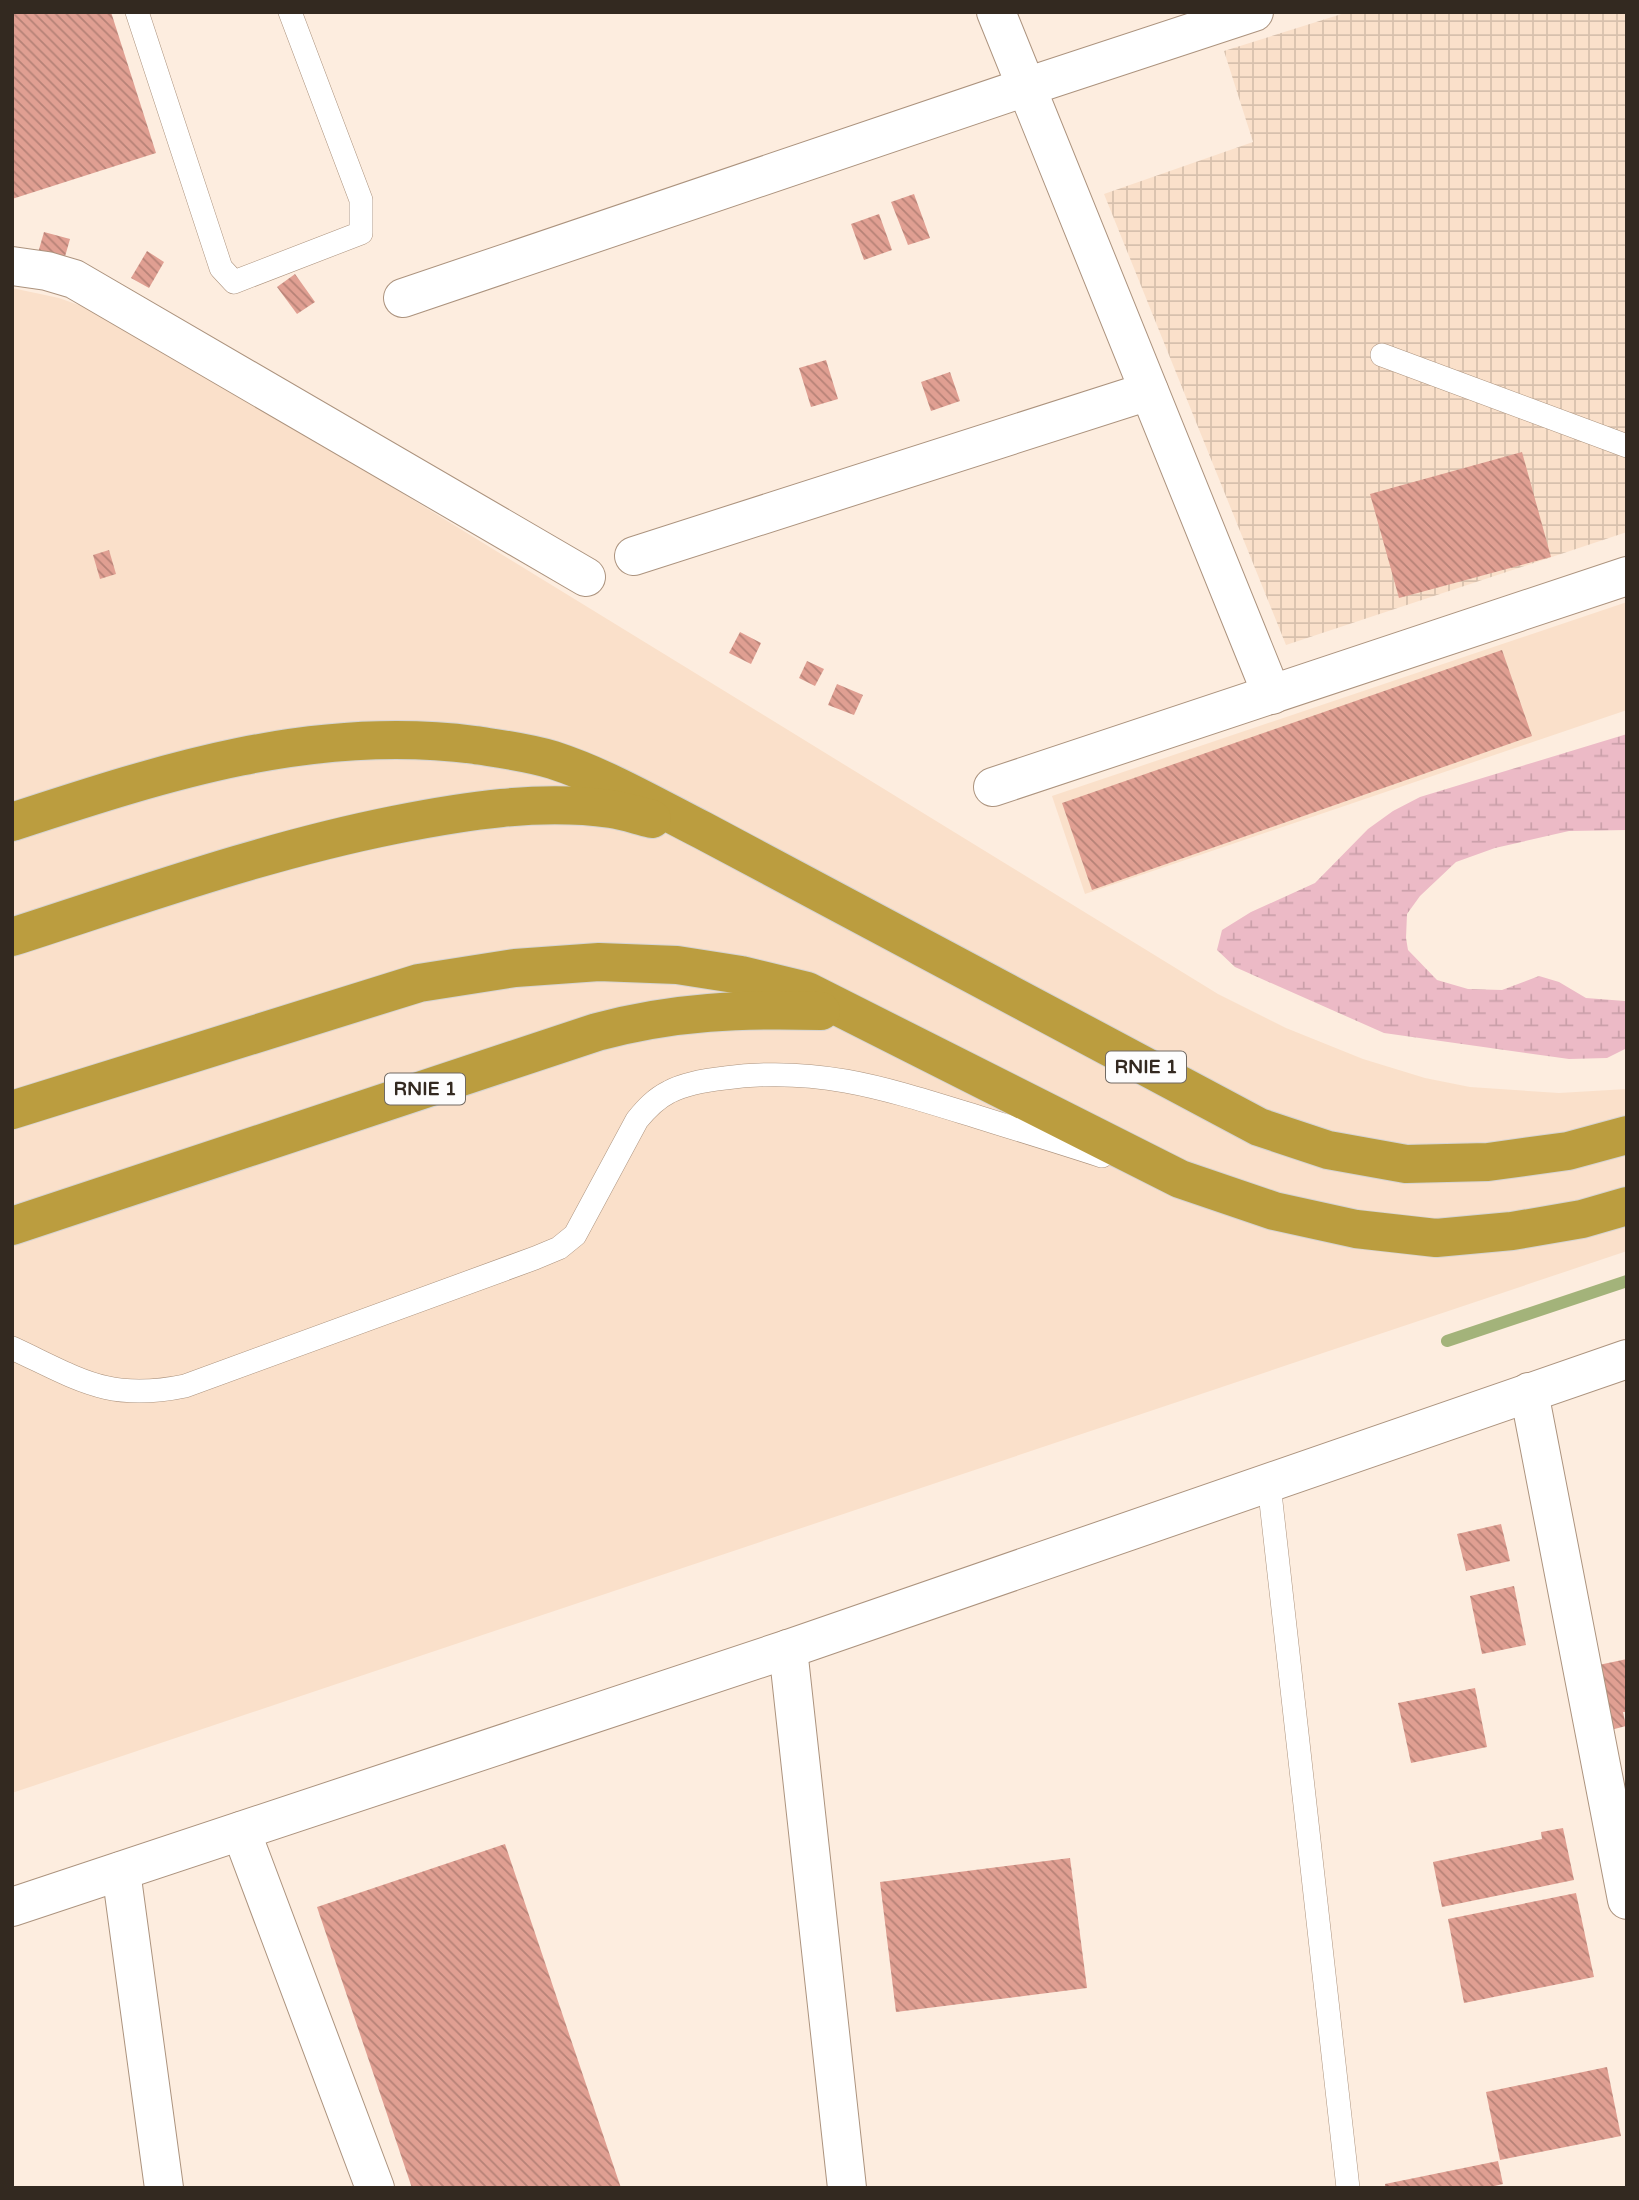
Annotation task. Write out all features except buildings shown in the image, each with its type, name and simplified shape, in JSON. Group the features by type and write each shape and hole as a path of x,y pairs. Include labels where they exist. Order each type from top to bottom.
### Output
{"highway":[{"name":"RNIE 1","path":"12,821 144,779 260,752 344,741 434,740 511,750 552,760 609,783 1259,1128 1328,1150 1406,1164 1501,1160 1568,1151 1627,1135"},
{"name":"RNIE 1","path":"12,937 263,856 336,837 451,814 540,806 610,809 702,830"},
{"name":"RNIE 1","path":"12,1110 419,983 515,968 599,962 677,965 741,975 807,991 1180,1180 1288,1214 1356,1229 1436,1238 1512,1231 1582,1219 1627,1206"},
{"name":"RNIE 1","path":"12,1226 630,1023 750,1009 848,1012"}],"street":[{"path":"996,12 1272,695"},
{"path":"403,298 1254,12"},
{"path":"12,267 47,271 74,279 586,577"},
{"path":"634,556 1149,391"},
{"path":"993,787 1627,576"},
{"path":"12,1907 788,1649 1627,1359"},
{"path":"1529,1392 1613,1757 1627,1900"},
{"path":"788,1649 847,2188"},
{"path":"241,1831 375,2188"},
{"path":"121,1871 164,2188"}],"lane":[{"path":"137,12 221,268 234,282 361,233 361,200 290,12"},
{"path":"1382,355 1627,446"},
{"path":"12,1348 92,1385 137,1392 160,1391 185,1386 535,1258 559,1248 575,1234 637,1120 650,1104 686,1084 710,1080 742,1076 821,1076 877,1086 1180,1180"},
{"path":"1269,1484 1348,2188"}],"shaded area":[{"path":"1348,12 1627,12 1627,532 1286,645 1104,194 1253,142 1224,51"},
{"path":"12,288 59,298 133,328 1218,994 1286,1028 1363,1059 1425,1078 1470,1087 1559,1093 1627,1089 1627,1251 12,1793"},
{"path":"1627,602 1627,710 1085,894 1052,796"}],"green space":[{"path":"1627,734 1627,830 1569,831 1495,848 1456,862 1420,896 1407,914 1406,938 1408,950 1437,980 1468,989 1502,990 1539,976 1559,982 1586,998 1625,1001 1627,1048 1607,1058 1569,1059 1384,1033 1235,967 1217,950 1222,930 1251,912 1315,883 1368,829 1393,811 1420,797"}],"waterway":[{"path":"1447,1341 1627,1281"}]}
